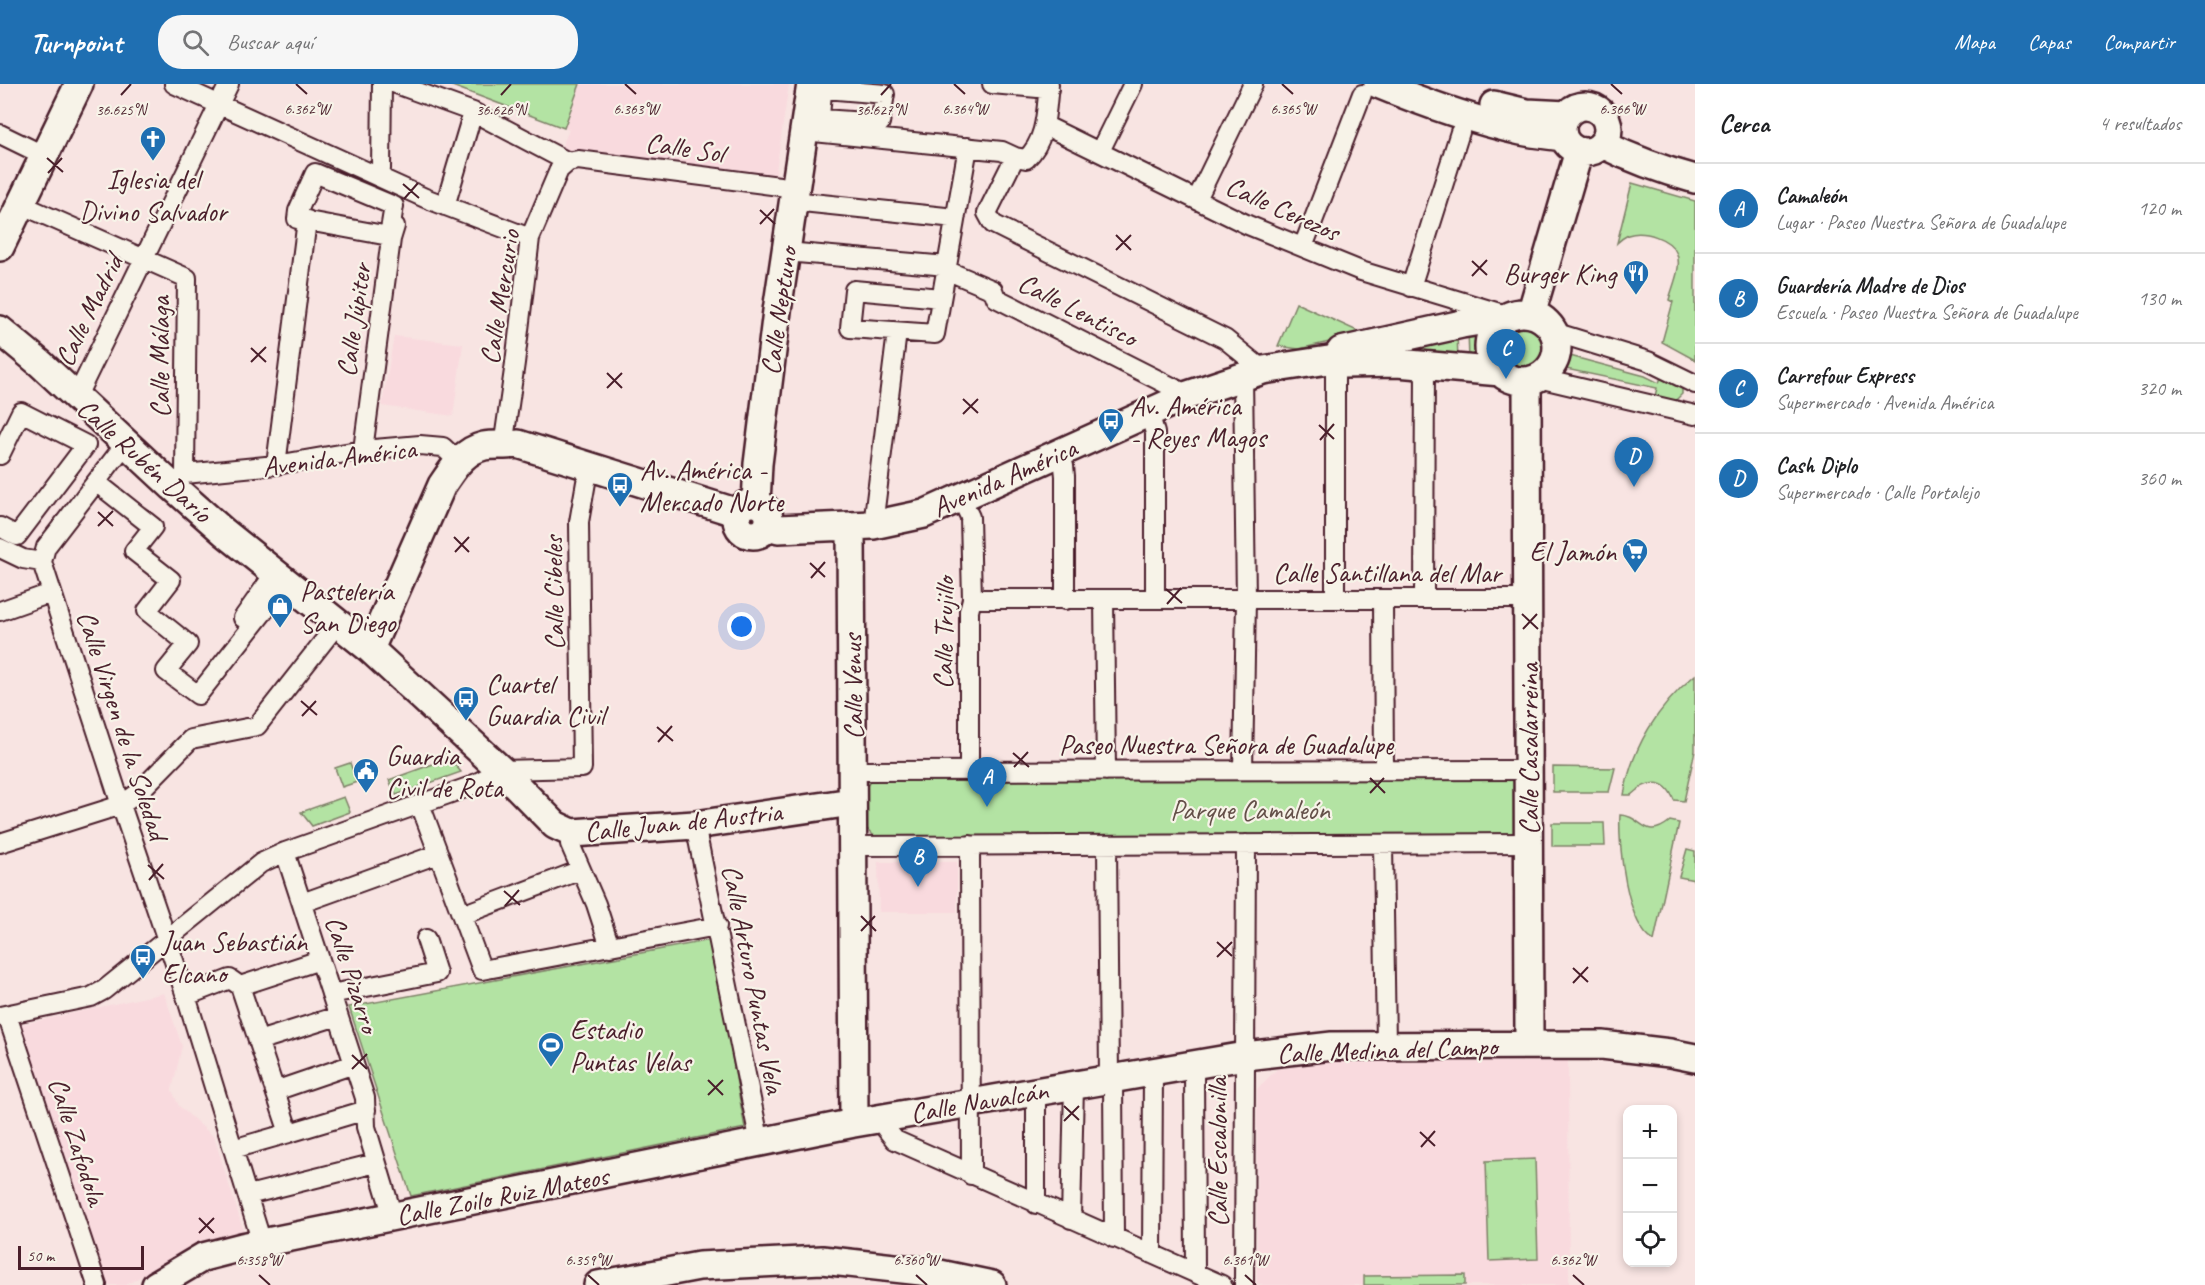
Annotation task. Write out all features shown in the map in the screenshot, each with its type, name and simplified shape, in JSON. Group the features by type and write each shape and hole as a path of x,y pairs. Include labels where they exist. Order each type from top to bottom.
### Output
{"street":[{"path":"0,248 79,84"},
{"path":"174,84 445,206 530,238"},
{"name":"Calle Madrid","path":"76,398 229,84"},
{"path":"378,176 381,169 382,84"},
{"path":"396,84 473,112 568,162"},
{"path":"804,131 1002,151 1026,159 1034,152 1040,141 1049,86 992,84"},
{"path":"1100,152 1133,84"},
{"path":"1197,199 1253,84"},
{"path":"1422,84 1471,100 1584,128 1695,160"},
{"path":"1581,84 1584,128"},
{"path":"1593,84 1584,128 1515,316 1491,336 1490,356 1501,372 1509,378 1533,379 1695,415"},
{"name":"Calle Neptuno","path":"751,517 794,194 804,131 817,88"},
{"path":"1303,247 1370,89 1522,131 1584,128 1653,167 1695,179"},
{"path":"445,206 473,112"},
{"name":"Calle Cerezos","path":"1044,125 1248,225 1361,271 1515,316"},
{"path":"1411,287 1460,132"},
{"path":"0,135 43,155"},
{"path":"941,298 854,290 850,328 935,334 968,147"},
{"path":"1015,157 987,213 993,224 1225,339 1253,373 1243,770"},
{"name":"Calle Sol","path":"568,162 578,160 955,218"},
{"name":"Calle Mercurio","path":"503,447 530,238 559,170 568,162"},
{"path":"315,173 394,206 389,236 307,220 297,219 298,211 315,173"},
{"name":"Calle Júpiter","path":"363,450 391,239 404,199"},
{"name":"Calle Málaga","path":"20,204 187,279 179,481"},
{"path":"276,465 307,220"},
{"name":"Calle Lentisco","path":"786,252 946,268 993,290 996,297 1188,395"},
{"path":"1515,316 1540,318 1554,332 1648,361 1691,383 1688,396 1674,411"},
{"name":"Avenida América","path":"1335,359 1341,351 1462,324 1515,316"},
{"path":"862,526 897,332"},
{"path":"1533,379 1546,372 1553,363 1557,353 1554,332"},
{"name":"Calle Rubén Darío","path":"6,338 126,443 179,481 281,578 370,649 501,770"},
{"path":"1335,359 1335,599"},
{"name":"Avenida América","path":"179,481 363,450 420,445 443,447 459,460 484,446 503,447 514,456 588,474 734,530 751,517 778,529 862,526 924,514 1188,395 1253,373 1335,359 1343,364 1425,365 1501,372"},
{"path":"1424,599 1425,365"},
{"name":"Calle Casalarreina","path":"1528,1046 1528,599 1533,379"},
{"path":"0,455 21,412 86,445 17,536 0,527"},
{"path":"1149,412 1155,433 1155,599"},
{"path":"0,548 23,560 42,562 46,547 126,443"},
{"path":"1059,453 1064,465 1065,600"},
{"path":"370,649 442,486 459,460"},
{"name":"Calle Cibeles","path":"501,770 582,768 579,522 588,474"},
{"name":"Calle Rubén Darío","path":"96,482 153,527 134,551 171,580 147,611 188,644 166,671 198,695 281,578"},
{"name":"Calle Trujillo","path":"962,498 970,517 972,599 969,611 969,771"},
{"name":"Calle Venus","path":"854,1123 852,802 862,526"},
{"name":"Calle Virgen de la Soledad","path":"42,562 186,996 262,1243"},
{"path":"210,661 255,603 263,588 281,578"},
{"path":"0,611 51,593"},
{"name":"Calle Santillana del Mar","path":"972,599 1528,599"},
{"path":"1104,599 1106,771"},
{"path":"1383,599 1384,770"},
{"path":"0,843 121,805 138,793 191,739 257,726 338,623"},
{"path":"4,1016 91,997 104,990 261,863 285,852 471,786 501,770"},
{"name":"Calle Juan de Austria","path":"501,770 555,825 573,833 695,825 852,802"},
{"name":"Paseo Nuestra Señora de Guadalupe","path":"853,771 1528,770"},
{"path":"420,804 482,970 717,926"},
{"name":"Calle Arturo Puntas Vela","path":"695,825 760,1143"},
{"path":"573,833 570,844 596,904 610,947"},
{"path":"852,846 1528,843"},
{"name":"Calle Escalonilla","path":"1244,1285 1246,844"},
{"path":"1383,844 1386,1045"},
{"path":"969,845 971,1175"},
{"path":"1107,845 1114,1238"},
{"name":"Calle Pizarro","path":"285,852 365,1098 366,1127 393,1217"},
{"path":"302,903 438,854"},
{"path":"462,915 581,870"},
{"path":"331,994 437,973 426,939"},
{"path":"240,986 320,960"},
{"path":"186,996 230,979 240,986 289,1133"},
{"name":"Calle Zafodola","path":"4,1016 97,1285"},
{"path":"258,1041 338,1016"},
{"name":"Calle Medina del Campo","path":"1245,1056 1332,1046 1602,1045 1695,1058"},
{"name":"Calle Navalcán","path":"854,1123 1245,1056"},
{"path":"275,1091 354,1064"},
{"path":"1194,1065 1195,1273"},
{"path":"1152,1254 1153,1071"},
{"path":"1071,1219 1074,1085"},
{"path":"1036,1092 1036,1203"},
{"path":"233,1149 366,1110"},
{"path":"884,1118 886,1129 894,1140 1222,1285"},
{"name":"Calle Zoilo Ruiz Mateos","path":"156,1285 203,1257 262,1243 854,1123"},
{"path":"248,1195 376,1163"},
{"path":"598,1285 699,1266 822,1260 930,1272 992,1285"}],"shaded area":[{"path":"580,84 789,84 775,177 560,150 569,130 564,128"},
{"path":"394,336 463,344 453,416 382,406"},
{"path":"878,862 957,862 957,912 879,912"},
{"path":"164,993 182,1046 172,1090 179,1106 214,1137 244,1232 194,1246 126,1285 105,1285 19,1025"},
{"path":"1568,1061 1569,1285 1263,1285 1257,1283 1257,1089 1277,1069 1333,1062"}],"green space":[{"path":"447,84 580,84 564,128"},
{"path":"1632,183 1695,201 1695,360 1662,342 1673,302 1669,300 1678,265 1674,248 1663,240 1642,234 1628,235 1617,243"},
{"path":"1296,303 1364,334 1299,349 1278,346"},
{"path":"1519,322 1529,322 1542,329 1549,342 1549,352 1542,365 1529,372 1519,372 1510,368 1503,361 1499,352 1499,342 1503,333 1510,326"},
{"path":"1487,327 1480,345 1483,361 1469,361 1468,329"},
{"path":"1457,331 1458,361 1346,355"},
{"path":"1570,356 1645,376 1659,383 1663,372 1682,386 1682,394 1672,404 1654,400 1657,388 1566,369"},
{"path":"1695,675 1695,751 1684,801 1674,800 1666,787 1655,783 1643,786 1631,795 1624,795 1633,760 1640,744 1669,700"},
{"path":"444,752 461,772 396,795 389,780 433,764"},
{"path":"350,763 357,782 342,787 335,768"},
{"path":"1553,767 1615,768 1609,792 1553,792"},
{"name":"Parque Camaleón","path":"873,778 1516,779 1515,835 880,840 866,827 860,811 863,794"},
{"path":"344,797 350,812 312,826 301,812"},
{"path":"1620,815 1654,829 1670,821 1679,823 1654,941 1644,932 1630,902 1622,863"},
{"path":"1552,823 1604,823 1605,846 1552,846"},
{"path":"1687,849 1695,851 1695,880 1679,877"},
{"name":"Estadio Puntas Velas","path":"711,940 745,1128 411,1196 349,1007"},
{"path":"1535,1159 1538,1259 1489,1261 1486,1161"},
{"path":"1465,1275 1465,1285 1364,1285 1364,1276"}],"place":[{"name":"Iglesia del Divino Salvador","path":"153,162"},
{"name":"Burger King","path":"1636,296"},
{"name":"Carrefour Express","path":"1506,379"},
{"name":"Av. América - Reyes Magos","path":"1111,444"},
{"name":"Cash Diplo","path":"1634,487"},
{"name":"Av. América - Mercado Norte","path":"620,508"},
{"name":"El Jamón","path":"1635,574"},
{"name":"Pastelería San Diego","path":"280,629"},
{"name":"Cuartel Guardia Civil","path":"466,722"},
{"name":"Guardia Civil de Rota","path":"366,794"},
{"name":"Camaleón","path":"987,807"},
{"name":"Guardería Madre de Dios","path":"918,887"},
{"name":"Juan Sebastián Elcano","path":"143,980"},
{"name":"Estadio Puntas Velas","path":"551,1068"}]}
